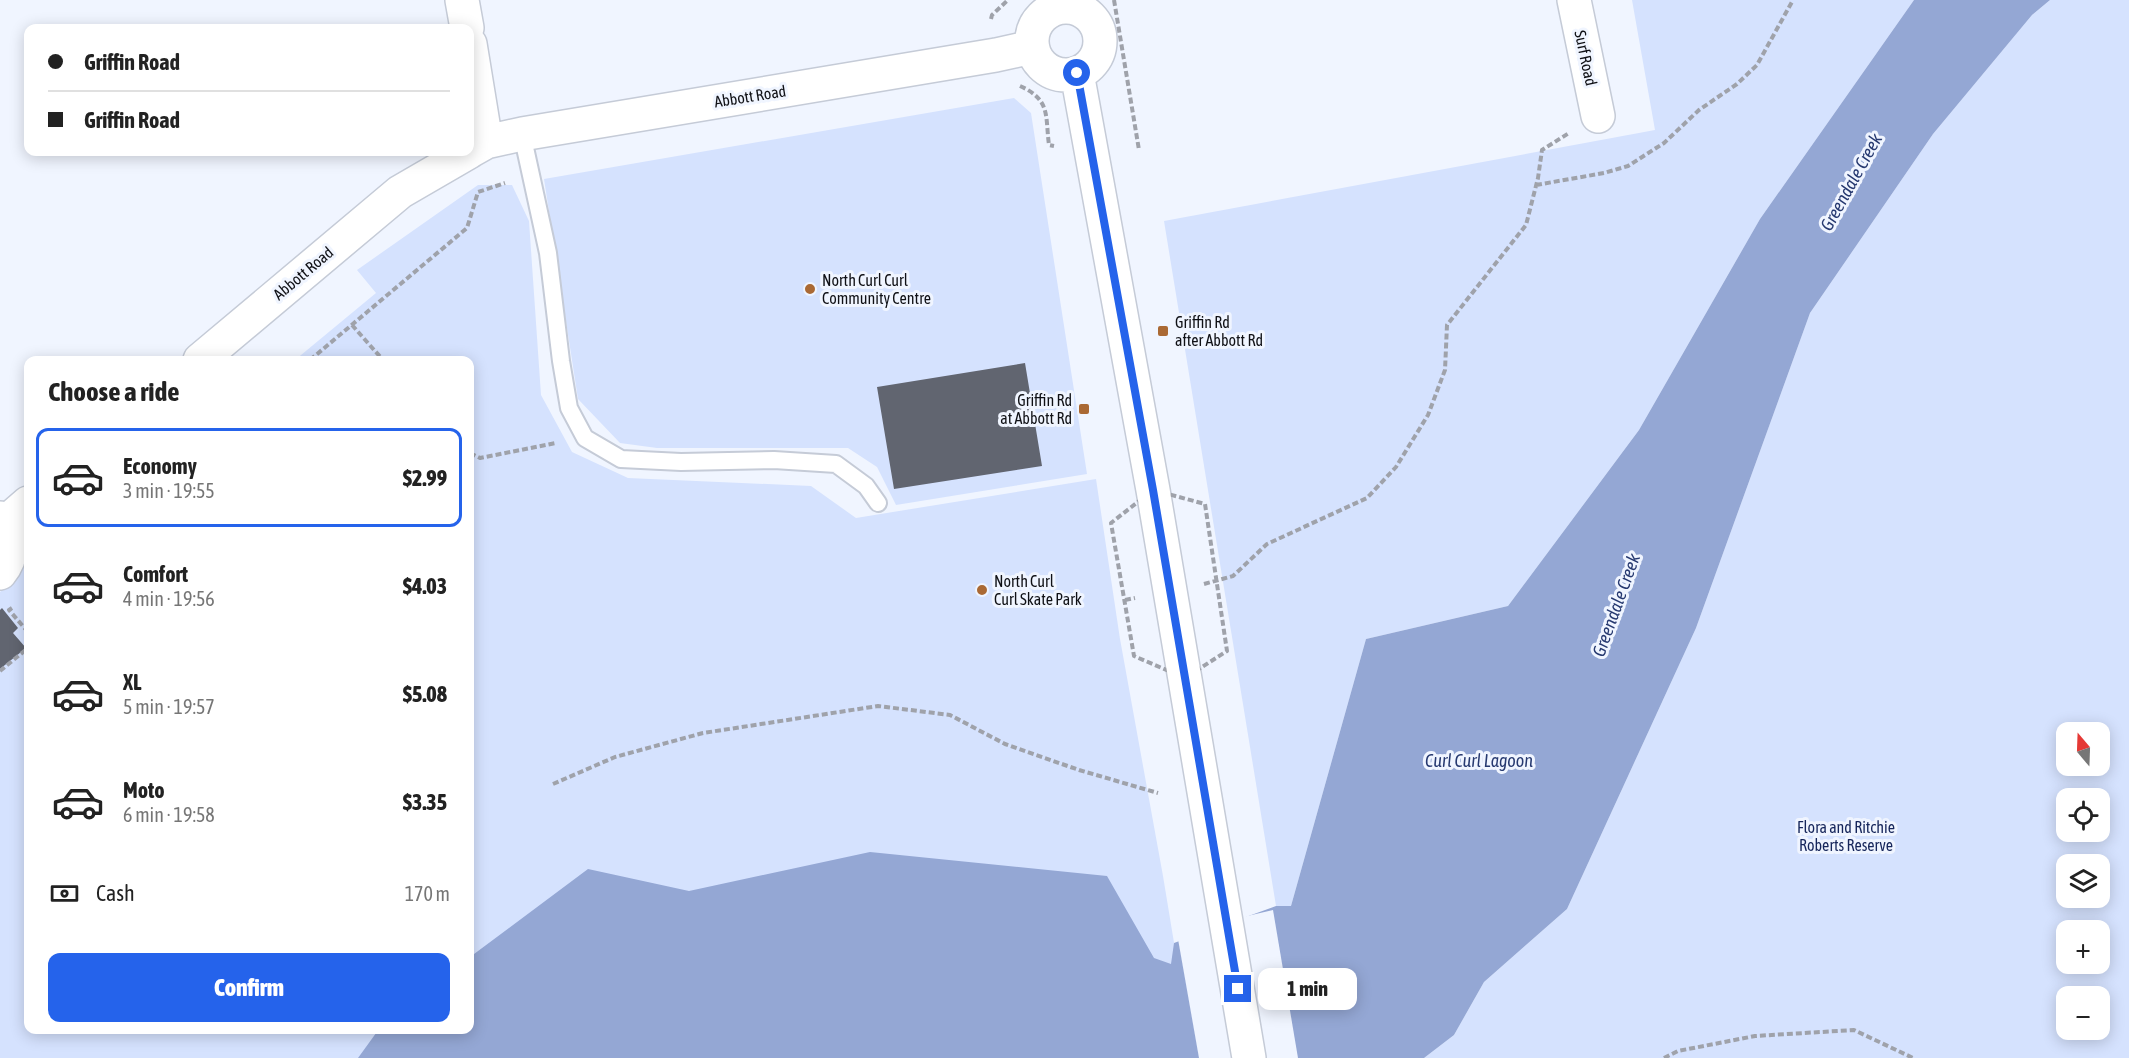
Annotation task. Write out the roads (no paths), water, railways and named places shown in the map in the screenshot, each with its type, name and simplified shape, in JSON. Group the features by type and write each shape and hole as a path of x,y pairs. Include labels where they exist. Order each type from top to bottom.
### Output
{"main road":[{"path":"462,0 466,24"},
{"name":"Surf Road","path":"1574,0 1598,116"},
{"path":"1062,3 1084,10 1098,27 1101,38 1100,50 1095,60 1087,68 1077,73 1060,74 1044,68 1036,59 1032,48 1035,25 1042,16 1062,3"},
{"name":"Abbott Road","path":"475,148 522,134 1032,48"},
{"path":"1077,73 1153,490 1249,1058"},
{"path":"474,127 475,148"},
{"name":"Abbott Road","path":"205,356 400,192 461,156"},
{"path":"0,573 8,561 11,548 11,515"}],"lane":[{"path":"522,134 548,253 569,408 585,438 621,459 681,462 774,460 836,464 866,486 878,503"}],"water":[{"name":"Curl Curl Lagoon","path":"1914,0 2050,0 2032,15 1933,134 1810,313 1696,628 1567,909 1484,982 1454,1035 1424,1058 358,1058 375,1034 474,1034 474,954 588,869 689,891 870,852 1107,876 1154,958 1171,964 1174,943 1276,906 1291,906 1366,639 1508,606 1639,430 1760,219"}],"place":[{"name":"North Curl Curl Community Centre","path":"810,289"},
{"name":"Griffin Rd after Abbott Rd","path":"1163,331"},
{"name":"Griffin Rd at Abbott Rd","path":"1084,409"},
{"name":"North Curl Curl Skate Park","path":"982,590"}],"water label":[{"name":"Greendale Creek","path":"1851,182"},
{"name":"Greendale Creek","path":"1616,605"}],"park label":[{"name":"Flora and Ritchie Roberts Reserve","path":"1846,836"}]}
